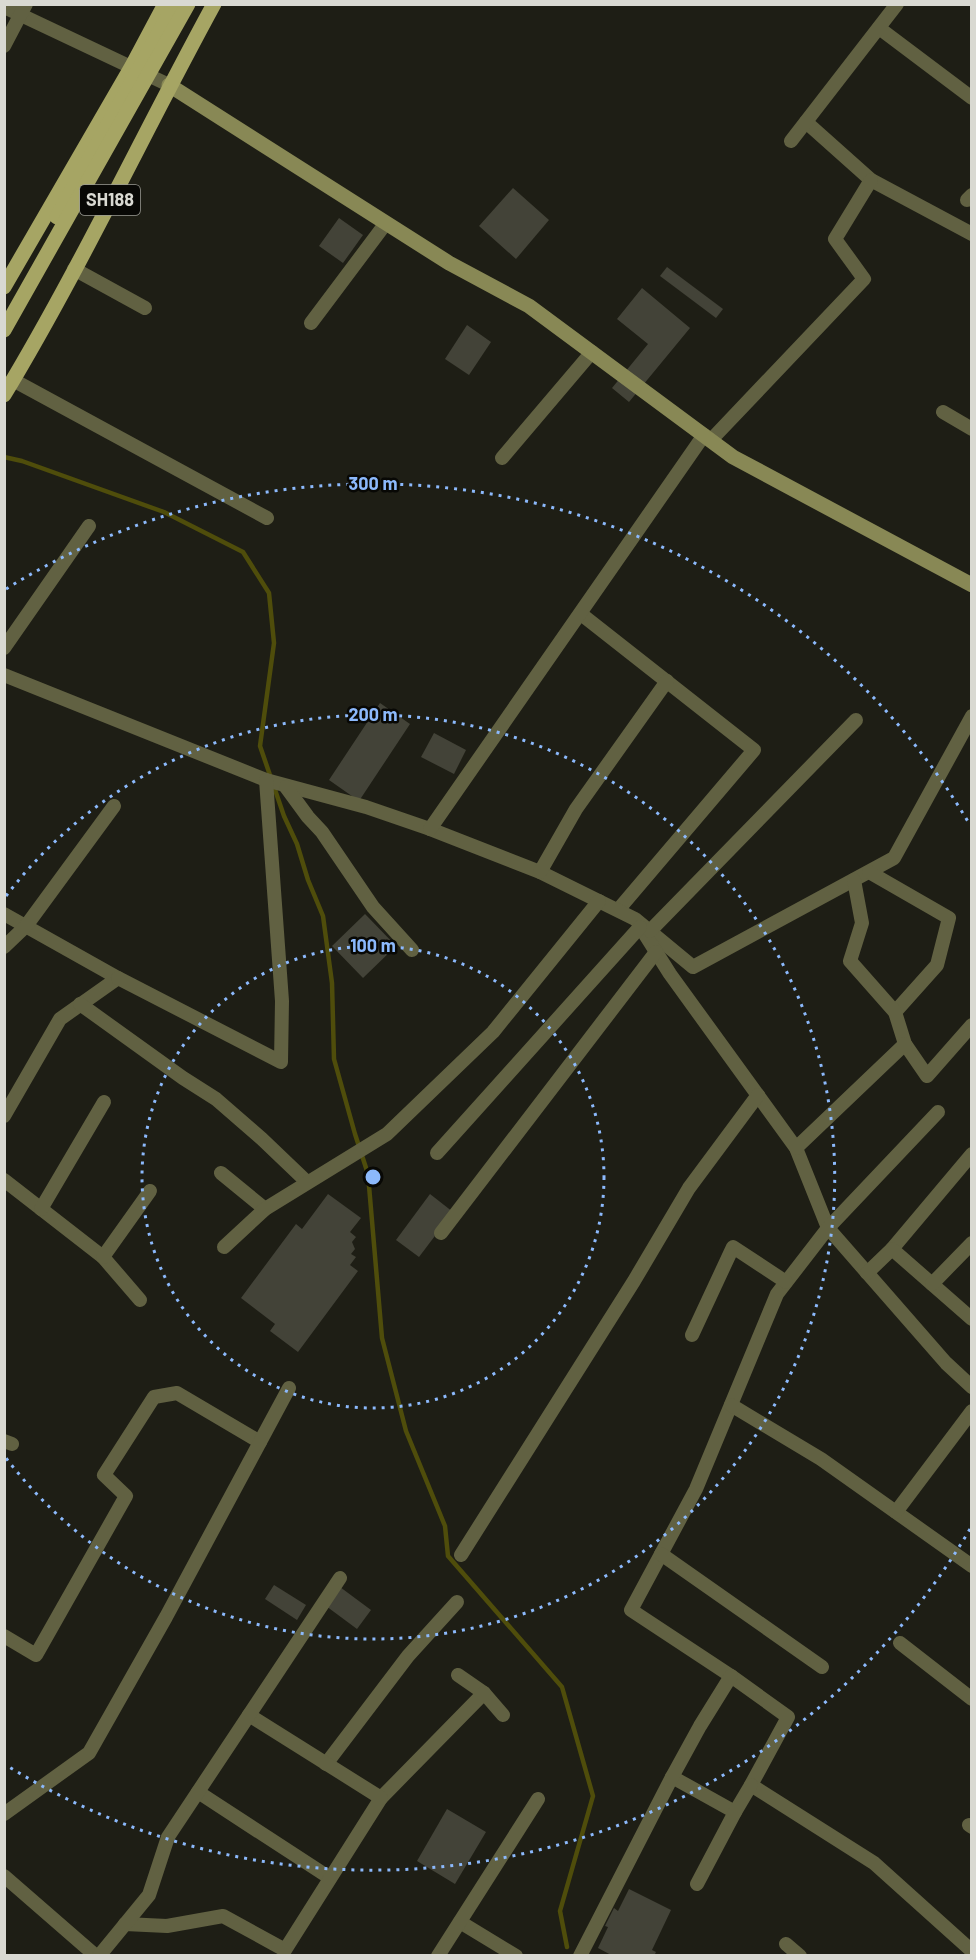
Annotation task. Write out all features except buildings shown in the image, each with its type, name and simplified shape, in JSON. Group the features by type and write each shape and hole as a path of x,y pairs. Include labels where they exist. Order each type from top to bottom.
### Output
{"main road":[{"name":"SH188","path":"4,287 132,66 165,4"},
{"name":"SH188","path":"4,315 80,173 175,4"},
{"path":"4,330 188,4"},
{"name":"SH188","path":"4,395 74,269 169,85 214,4"}],"street":[{"path":"791,141 897,4"},
{"path":"4,7 23,10 169,85 449,263 529,306 733,457 972,585"},
{"path":"4,46 23,10"},
{"path":"879,28 972,98"},
{"path":"806,122 871,180 972,234"},
{"path":"430,829 707,438 864,279 835,239 871,180"},
{"path":"311,323 386,223"},
{"path":"74,269 145,308"},
{"path":"502,458 592,352"},
{"path":"13,380 267,518"},
{"path":"943,412 972,429"},
{"path":"4,648 89,526"},
{"path":"581,614 754,750 618,910"},
{"path":"4,675 275,783 366,807 540,872 618,910 693,967 894,858 972,716"},
{"path":"540,872 576,809 667,681"},
{"path":"437,1153 642,926 856,720"},
{"path":"275,783 322,832 374,907 412,950"},
{"path":"4,914 118,978 281,1062 282,1001 275,783"},
{"path":"4,947 26,926 114,806"},
{"path":"869,872 949,918 937,965 895,1012"},
{"path":"854,880 862,922 850,961 895,1012 905,1044 927,1076 972,1025"},
{"path":"224,1247 265,1209 387,1134 493,1032 599,901"},
{"path":"642,926 670,974 796,1148 828,1228 946,1362 972,1386"},
{"path":"441,1233 656,952"},
{"path":"4,1116 60,1019 118,978"},
{"path":"80,1004 216,1099 307,1182"},
{"path":"796,1148 905,1044"},
{"path":"461,1555 634,1281 689,1188 758,1095"},
{"path":"41,1209 104,1102"},
{"path":"697,1884 788,1718 731,1676 631,1610 696,1489 777,1294 828,1228 938,1112"},
{"path":"867,1273 892,1249 972,1154"},
{"path":"221,1173 265,1209"},
{"path":"4,1180 103,1257 140,1300"},
{"path":"103,1257 150,1191"},
{"path":"932,1284 972,1242"},
{"path":"692,1335 734,1247 786,1282"},
{"path":"892,1249 972,1319"},
{"path":"4,1814 89,1753 166,1617 289,1388"},
{"path":"4,1636 36,1655 126,1496 104,1475 154,1397 177,1393 260,1442"},
{"path":"731,1405 821,1459 972,1566"},
{"path":"896,1512 972,1412"},
{"path":"661,1554 822,1667"},
{"path":"4,1876 97,1956 149,1895 168,1837 340,1578"},
{"path":"327,1764 408,1656 457,1602"},
{"path":"900,1643 972,1699"},
{"path":"459,1675 484,1692 503,1715"},
{"path":"580,1956 672,1777 731,1676"},
{"path":"125,1924 166,1926 223,1916 285,1950 381,1798 484,1692"},
{"path":"249,1715 381,1798"},
{"path":"672,1777 735,1812"},
{"path":"751,1785 874,1863 972,1952"},
{"path":"198,1792 330,1878"},
{"path":"438,1956 538,1799"},
{"path":"459,1922 516,1956"},
{"path":"786,1944 800,1956"}],"waterway":[{"path":"4,457 22,461 164,512 243,552 269,593 274,643 260,746 284,816 297,844 308,880 323,916 332,983 334,1059 368,1174 382,1338 406,1431 445,1526 448,1556 562,1687 593,1796 560,1911 567,1947"}]}
